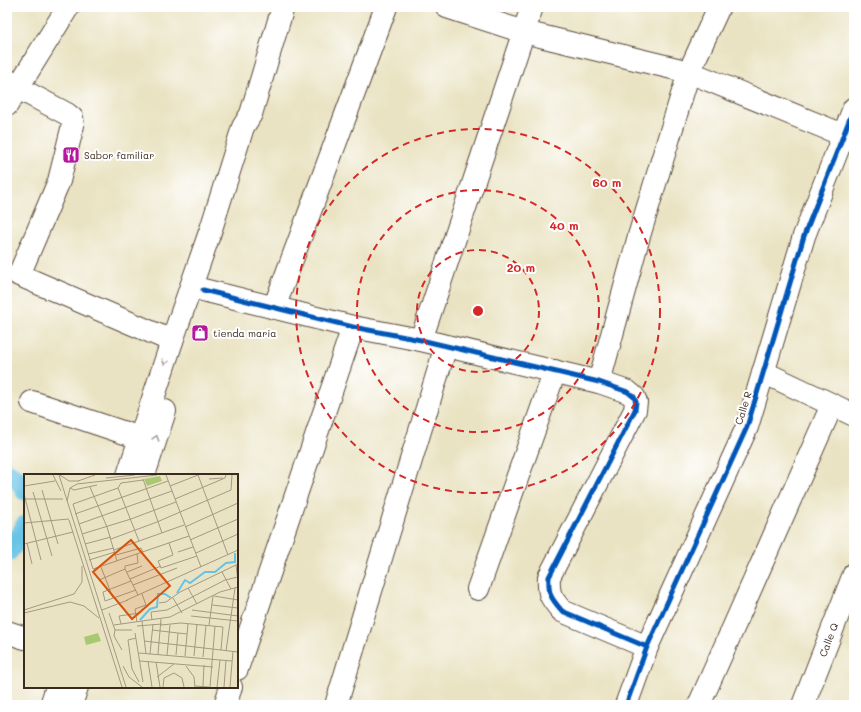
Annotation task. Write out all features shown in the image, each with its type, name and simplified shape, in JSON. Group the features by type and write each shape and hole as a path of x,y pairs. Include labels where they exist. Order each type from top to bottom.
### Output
{"street":[{"path":"68,7 11,91 67,114 72,118 73,125 59,181 13,280 172,341"},
{"path":"128,474 211,229 243,127 251,114 283,7"},
{"path":"274,308 386,7"},
{"path":"447,7 524,32 689,72 843,135"},
{"path":"421,340 532,7"},
{"path":"599,382 639,236 689,72 719,7"},
{"name":"Calle R","path":"626,705 647,647 747,427 804,236 854,108"},
{"path":"144,474 254,131 251,114"},
{"path":"203,290 353,327 421,340 555,371 599,382 628,392 634,396 636,402 635,410 549,577 548,590 562,611 647,647"},
{"path":"238,666 353,327"},
{"path":"336,705 446,346"},
{"path":"478,589 555,371"},
{"path":"764,372 854,415"},
{"path":"32,402 140,438"},
{"path":"699,705 832,405"},
{"name":"Calle Q","path":"803,705 854,574"},
{"path":"7,632 24,638"},
{"path":"51,705 56,688"},
{"path":"71,705 77,688"},
{"path":"225,705 231,688"}],"waterway":[{"path":"7,473 22,483 24,488"},
{"path":"7,552 22,534 24,529"}],"cycle path":[{"path":"626,705 647,647 747,427 804,236 854,108"},
{"path":"203,290 353,327 421,340 599,382 628,392 634,397 636,402 635,410 549,577 549,588 551,596 562,611 647,647"}],"place":[{"name":"Sabor familiar","path":"71,155"},
{"name":"tienda maria","path":"200,333"}]}
